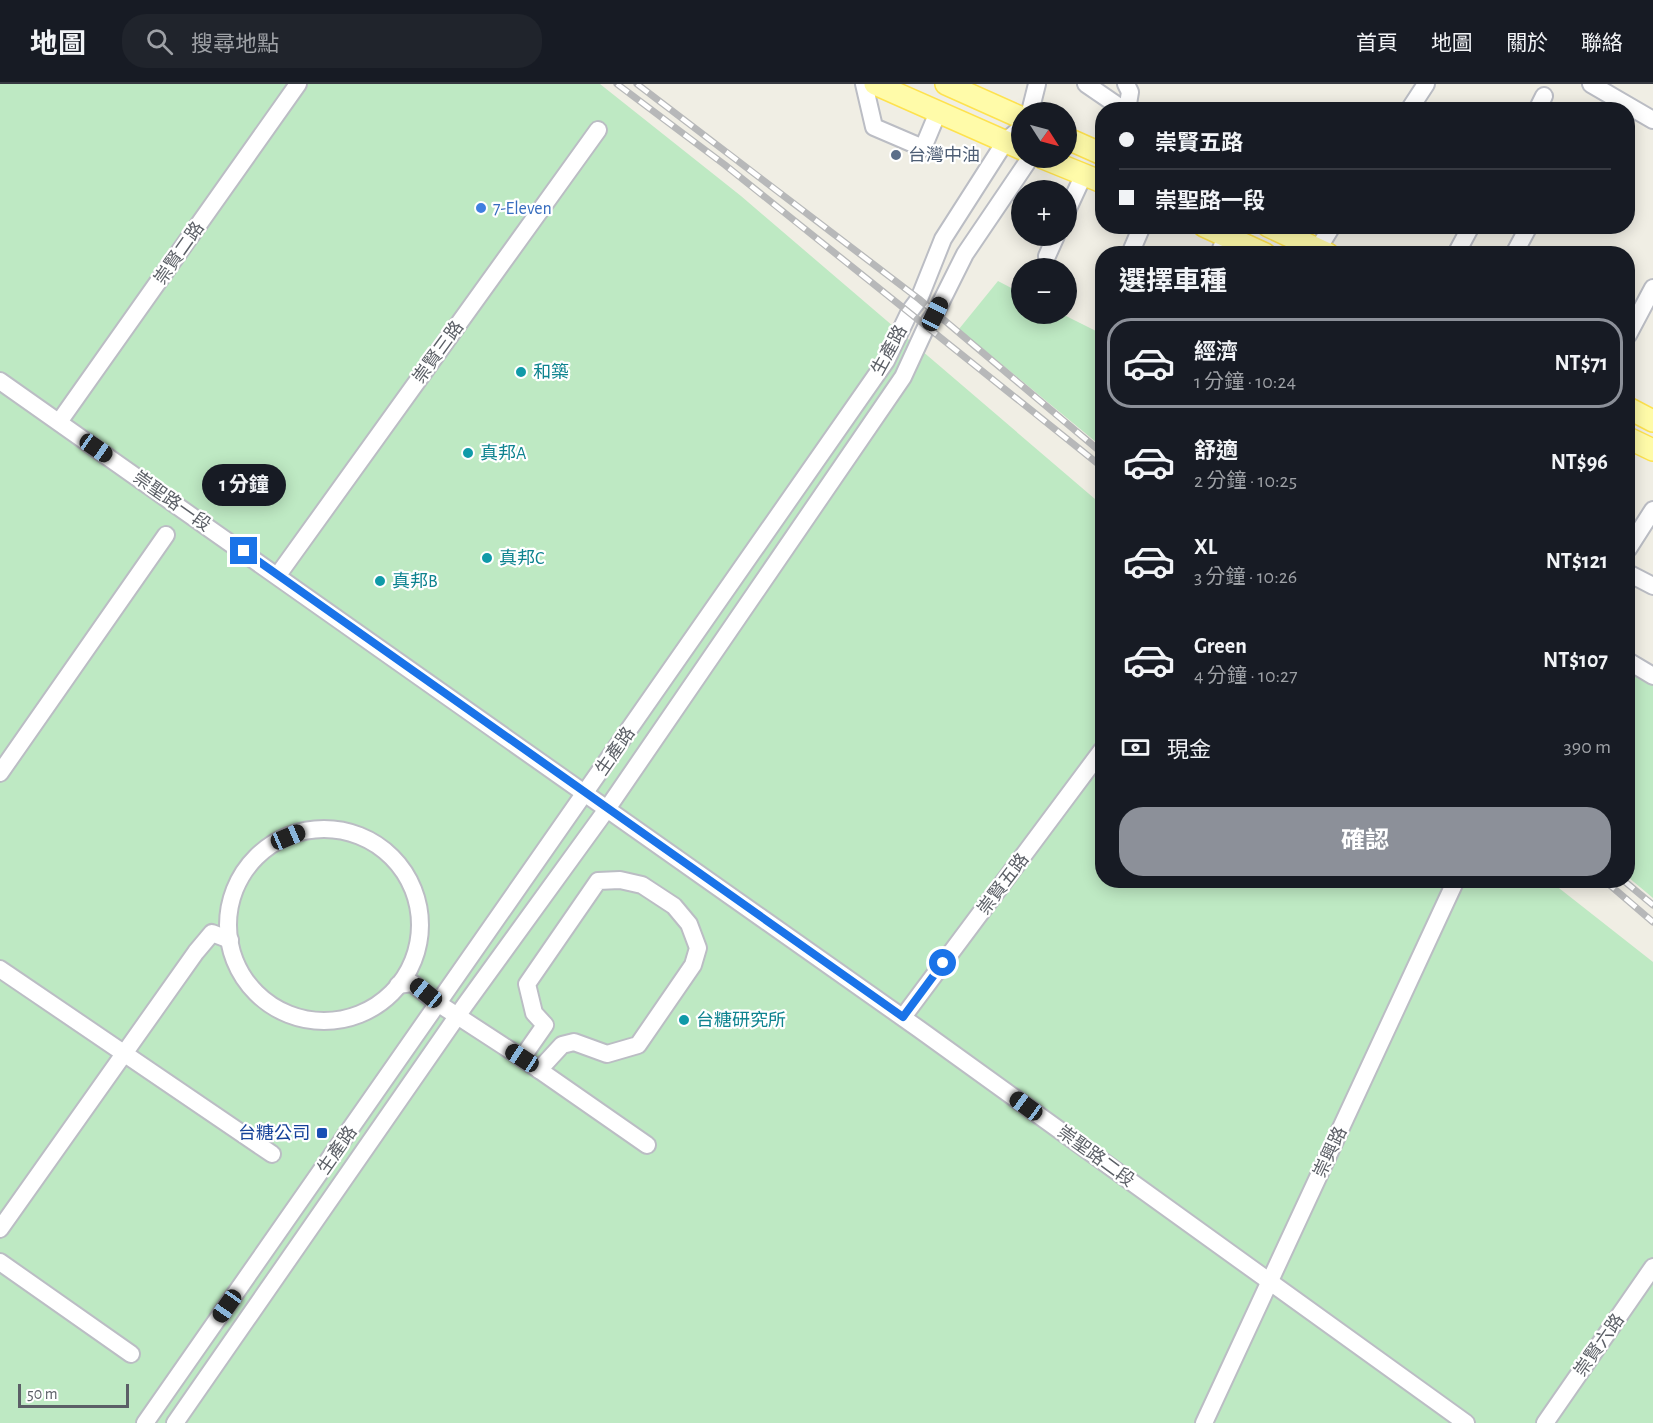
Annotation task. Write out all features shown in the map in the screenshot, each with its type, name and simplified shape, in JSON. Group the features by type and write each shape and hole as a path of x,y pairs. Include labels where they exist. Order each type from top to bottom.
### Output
{"main road":[{"path":"875,84 1011,145"},
{"path":"946,84 1011,113"},
{"path":"1077,143 1095,151"},
{"path":"1068,168 1094,178"},
{"path":"1212,234 1223,245"},
{"path":"1284,234 1308,246"},
{"path":"1635,412 1653,421"},
{"path":"1635,441 1653,450"}],"street":[{"name":"崇賢二路","path":"59,422 298,84"},
{"path":"864,84 874,127 923,148 938,112"},
{"path":"1032,102 1037,84"},
{"path":"1086,84 1113,102"},
{"path":"1126,84 1130,92 1127,102"},
{"path":"1414,102 1426,84"},
{"path":"1591,84 1622,102"},
{"path":"1635,110 1653,120"},
{"name":"崇賢三路","path":"278,575 598,130"},
{"name":"生產路","path":"145,1423 886,361 910,311 919,299 944,239 1011,149"},
{"name":"生產路","path":"175,1423 458,1016 607,809 903,377 927,325 935,314 965,254 1023,168"},
{"path":"1077,199 1094,178"},
{"path":"1047,256 1052,246"},
{"path":"1635,322 1653,288"},
{"name":"崇聖路一段","path":"0,381 607,809"},
{"path":"1635,538 1653,510"},
{"path":"0,773 166,535"},
{"path":"1635,577 1653,586"},
{"path":"1635,665 1653,676"},
{"name":"崇賢五路","path":"903,1017 1095,759"},
{"name":"崇聖路二段","path":"607,809 903,1017 1466,1423"},
{"path":"336,829 367,838 394,857 412,884 421,916 418,949 404,979 383,1002 356,1016 326,1022 295,1017 267,1004 246,982 232,954 230,940 228,923 234,893 249,866 273,844 303,831 336,829"},
{"path":"598,880 620,880 642,885 674,906 689,924 698,948 693,965 638,1045 607,1054 574,1042 545,1025 534,1013 527,984 598,880"},
{"name":"崇興路","path":"1204,1423 1452,888"},
{"path":"0,1229 212,933 230,940"},
{"path":"0,969 272,1154"},
{"path":"398,985 412,982 439,1004 522,1058 647,1145"},
{"path":"522,1058 545,1025"},
{"path":"539,1070 562,1045 574,1042"},
{"path":"0,1262 131,1354"},
{"name":"崇賢六路","path":"1545,1423 1653,1267"}],"green space":[{"path":"0,84 600,84 741,196 1095,499 1095,888 1559,888 1653,962 1653,1423 0,1423"},
{"path":"998,281 1011,288 1011,324 1077,324 1077,322 1095,330 1095,441 959,329"},
{"path":"1635,671 1653,681 1653,898 1635,883"}],"railway":[{"path":"617,84 725,165 1095,461"},
{"path":"637,84 919,299 1095,447"},
{"path":"1613,888 1653,922"},
{"path":"1633,888 1653,905"}],"place":[{"name":"台灣中油","path":"896,155"},
{"name":"7-Eleven","path":"481,208"},
{"name":"和築","path":"521,372"},
{"name":"真邦A","path":"468,453"},
{"name":"真邦C","path":"487,558"},
{"name":"真邦B","path":"380,581"},
{"name":"台糖研究所","path":"684,1020"},
{"name":"台糖公司","path":"322,1133"}],"route":[{"path":"244,551 903,1017 943,963"}]}
